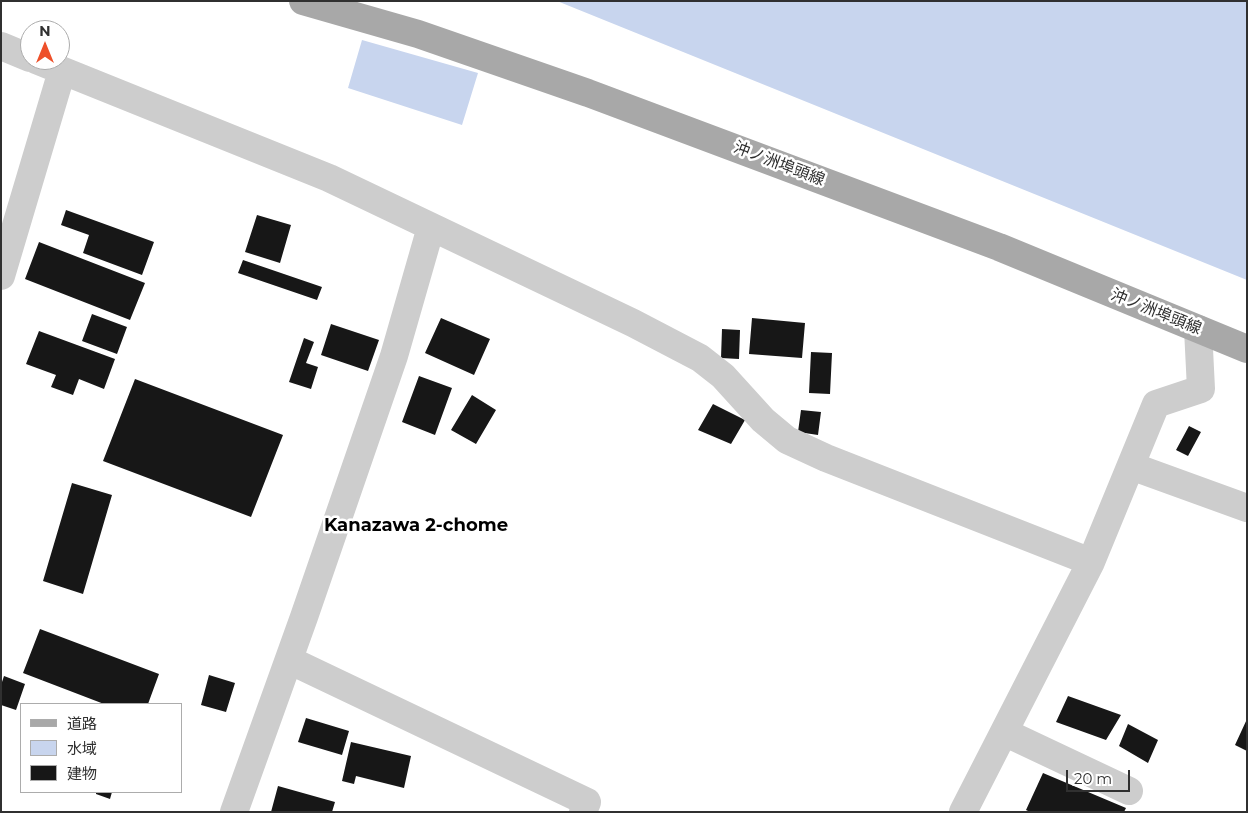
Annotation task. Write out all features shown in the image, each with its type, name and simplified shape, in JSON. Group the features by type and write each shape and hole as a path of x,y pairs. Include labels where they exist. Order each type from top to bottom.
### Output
{"main road":[{"name":"沖ノ洲埠頭線","path":"303,1 418,34 588,93 999,247 1247,349"}],"street":[{"path":"1,46 20,54"},
{"path":"1,276 62,71 330,178 633,323 700,358 723,376 763,420 787,440 826,458 1090,562"},
{"path":"234,812 289,660 394,356 431,226"},
{"path":"963,812 1090,562 1156,404 1201,389 1198,329"},
{"path":"1131,466 1247,508"},
{"path":"289,660 587,802 583,812"},
{"path":"1004,732 1129,791"}],"water":[{"path":"557,1 1247,1 1247,280"},
{"path":"362,40 478,73 462,125 348,88"}],"building":[{"path":"66,210 154,242 142,275 83,253 89,235 61,225"},
{"path":"257,215 291,225 280,263 245,252"},
{"path":"39,242 145,283 130,320 25,279"},
{"path":"243,260 322,287 317,300 238,273"},
{"path":"92,314 127,327 117,354 82,341"},
{"path":"441,318 490,339 474,375 425,353"},
{"path":"752,318 805,323 802,358 749,354"},
{"path":"331,324 379,340 368,371 321,355"},
{"path":"722,329 740,330 739,359 721,358"},
{"path":"39,331 115,359 104,389 79,379 73,395 51,387 56,375 26,364"},
{"path":"304,338 314,342 306,363 318,367 311,389 289,382"},
{"path":"811,352 832,353 830,394 809,393"},
{"path":"419,376 452,388 435,435 402,422"},
{"path":"135,379 283,435 251,517 103,461"},
{"path":"472,395 496,410 476,444 451,430"},
{"path":"713,404 745,420 731,444 698,430"},
{"path":"801,410 821,412 818,435 798,432"},
{"path":"1189,426 1201,432 1188,456 1176,450"},
{"path":"72,483 112,495 83,594 43,581"},
{"path":"40,629 159,674 148,703 101,703 23,673"},
{"path":"209,675 235,683 226,712 201,705"},
{"path":"4,676 25,684 16,710 1,705 1,685"},
{"path":"1068,696 1121,715 1106,740 1056,722"},
{"path":"306,718 349,731 342,755 298,742"},
{"path":"1247,719 1247,751 1235,745"},
{"path":"1128,724 1158,740 1148,763 1119,746"},
{"path":"351,742 411,756 404,788 356,776 354,784 342,781"},
{"path":"1043,773 1126,808 1124,812 1030,812 1026,810"},
{"path":"278,786 335,802 332,812 271,812"},
{"path":"96,793 112,793 110,799"}],"district":[{"name":"Kanazawa 2-chome","path":"416,526"}]}
